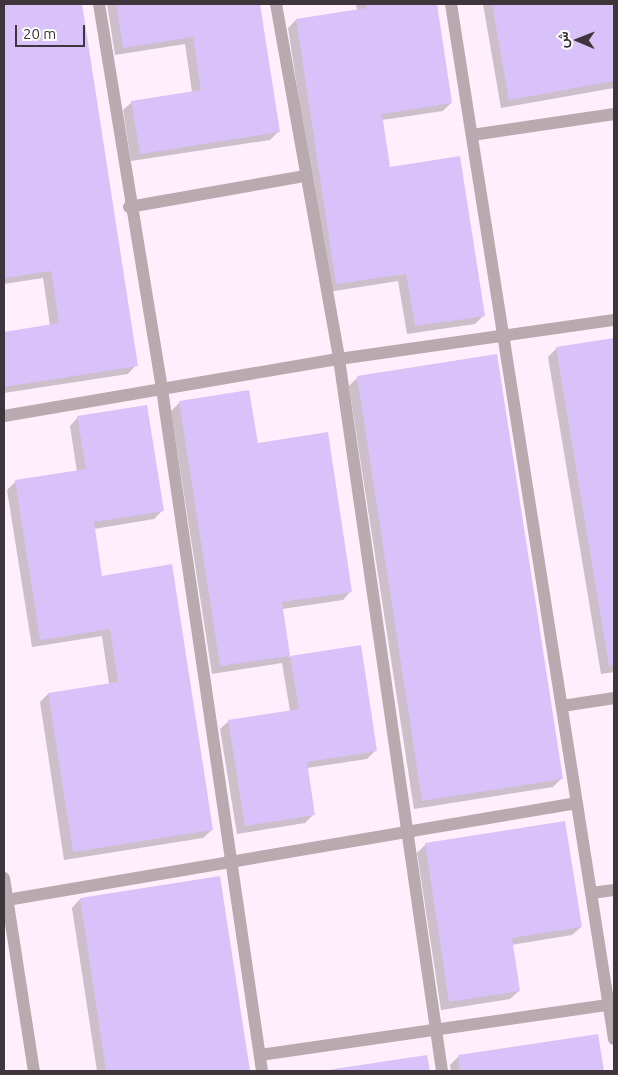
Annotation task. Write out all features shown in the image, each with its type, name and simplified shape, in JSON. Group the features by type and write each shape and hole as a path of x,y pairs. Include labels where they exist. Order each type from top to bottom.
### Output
{"street":[{"path":"99,4 129,207 162,389 233,859 262,1071"},
{"path":"276,4 305,176 339,359 442,1071"},
{"path":"451,4 614,1039"},
{"path":"472,135 614,114"},
{"path":"129,207 305,176"},
{"path":"4,416 339,359 504,338 614,320"},
{"path":"562,706 614,698"},
{"path":"7,900 233,859 577,803"},
{"path":"4,878 34,1071"},
{"path":"592,893 614,890"},
{"path":"260,1055 609,1004"}],"building":[{"path":"10,4 82,4 138,366 4,387 4,332 59,323 51,271 4,278 4,6"},
{"path":"116,4 260,4 280,132 140,154 131,101 201,90 193,37 123,48"},
{"path":"365,4 437,4 452,103 382,114 390,167 460,156 485,316 415,326 406,274 336,284 296,19 366,8"},
{"path":"492,4 614,4 614,81 509,100"},
{"path":"614,338 614,665 609,666 556,347"},
{"path":"497,354 563,779 422,801 357,376"},
{"path":"249,390 258,443 328,432 352,592 282,602 290,656 220,666 179,401"},
{"path":"147,405 164,511 94,522 102,576 172,564 213,830 73,852 48,693 118,682 110,629 40,640 15,480 86,469 77,416"},
{"path":"361,645 377,751 307,762 315,815 245,826 228,720 299,709 290,656"},
{"path":"565,821 582,927 512,938 520,991 449,1002 425,843"},
{"path":"220,876 250,1071 106,1071 80,898"},
{"path":"598,1034 604,1071 460,1071 458,1055"},
{"path":"427,1055 430,1071 328,1071 328,1070"}]}
